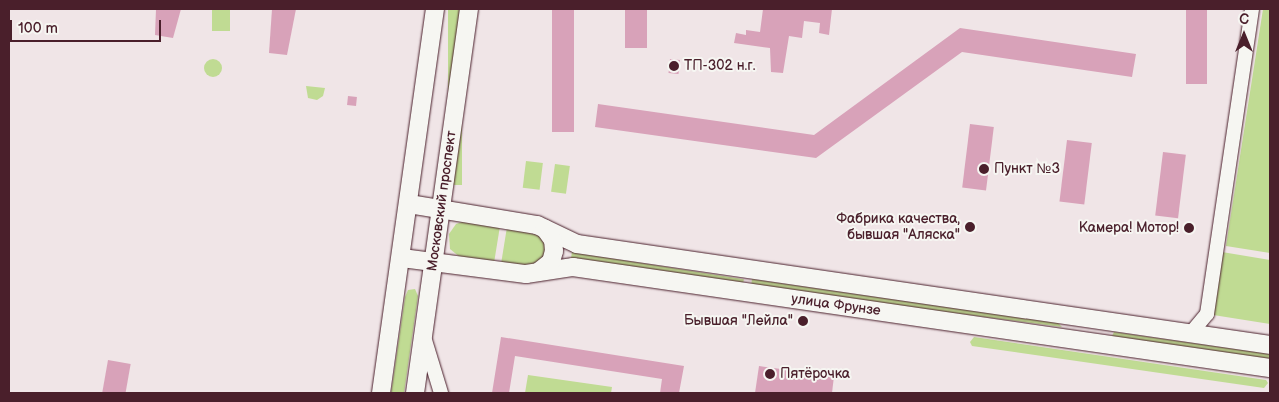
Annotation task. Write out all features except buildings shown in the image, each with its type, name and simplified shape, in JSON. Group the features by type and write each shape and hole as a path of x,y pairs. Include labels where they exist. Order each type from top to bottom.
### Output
{"main road":[{"path":"381,393 410,204 435,9"},
{"name":"Московский проспект","path":"415,393 469,9"},
{"name":"улица Фрунзе","path":"410,204 545,229 577,244 1270,345"},
{"path":"538,272 551,262 554,251 553,240 545,229"},
{"path":"573,267 566,263 563,255 569,246 577,244"},
{"name":"улица Фрунзе","path":"402,258 526,274 573,267 1270,368"},
{"path":"1061,338 1071,327 1064,315"},
{"path":"1114,346 1105,333 1117,323"}],"street":[{"path":"1217,337 1207,314 1252,9"},
{"path":"1190,333 1207,314"},
{"path":"423,336 442,393"}],"green space":[{"path":"212,9 230,9 230,31 212,31"},
{"path":"448,9 462,9 462,185 448,185"},
{"path":"1263,9 1270,9 1270,253 1226,246"},
{"path":"213,59 219,62 222,68 219,74 213,77 207,74 204,68 207,62"},
{"path":"306,86 325,88 323,96 317,100 308,98"},
{"path":"526,161 543,163 540,190 523,188"},
{"path":"555,164 570,166 566,194 551,192"},
{"path":"465,221 500,226 494,263 461,258 450,249 449,234 456,224"},
{"path":"507,227 541,236 546,247 543,260 533,267 501,264"},
{"path":"1216,251 1270,260 1270,324 1207,314"},
{"path":"572,252 744,279 743,286 571,259"},
{"path":"752,279 1058,323 1062,327 751,287"},
{"path":"415,289 418,296 404,393 391,393 405,297 408,290"},
{"path":"1114,332 1270,354 1270,363 1111,338"},
{"path":"974,337 1266,380 1268,383 1264,388 972,346 970,342"},
{"path":"528,375 612,387 611,393 525,393"}],"place":[{"name":"ТП-302 н.г.","path":"674,66"},
{"name":"Пункт №3","path":"984,169"},
{"name":"Фабрика качества, бывшая \"Аляска\"","path":"970,227"},
{"name":"Камера! Мотор!","path":"1189,228"},
{"name":"Бывшая \"Лейла\"","path":"803,321"},
{"name":"Пятёрочка","path":"770,374"}]}
